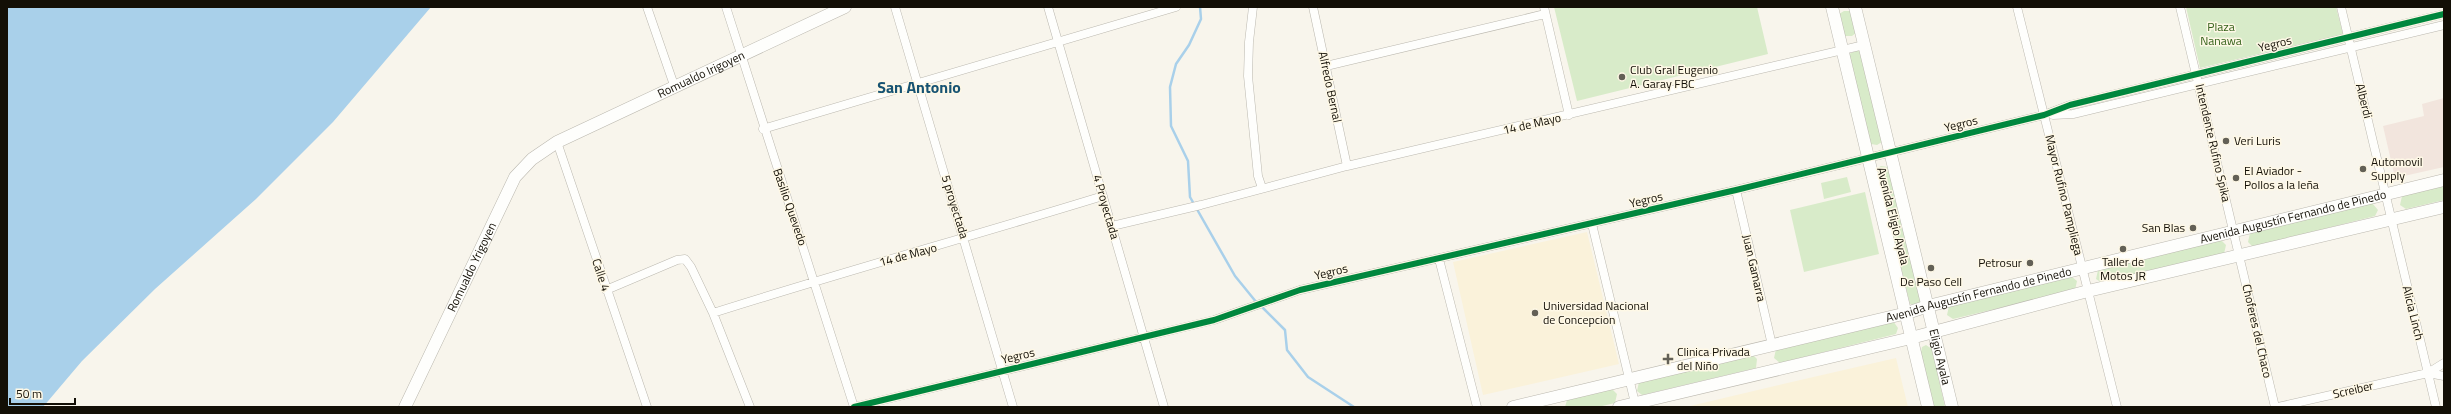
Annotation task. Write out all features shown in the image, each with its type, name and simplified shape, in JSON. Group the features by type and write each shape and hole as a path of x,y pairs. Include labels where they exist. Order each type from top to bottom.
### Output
{"street":[{"path":"647,7 676,88"},
{"name":"Basilio Quevedo","path":"726,7 740,57 815,280 854,407"},
{"name":"Romualdo Irigoyen","path":"557,142 676,88 844,7"},
{"name":"5 proyectada","path":"895,7 965,239 1013,407"},
{"name":"4 Proyectada","path":"1048,7 1164,407"},
{"path":"763,128 918,82 1058,43 1176,7"},
{"path":"1253,7 1249,42 1248,76 1258,176 1262,188"},
{"name":"Alfredo Bernal","path":"1313,7 1347,166"},
{"name":"Avenida Eligio Ayala","path":"1832,7 1867,158 1907,313"},
{"name":"Avenida Eligio Ayala","path":"1855,7 1928,306"},
{"name":"Mayor Rufino Pampliega","path":"2018,7 2117,407"},
{"name":"Intendente Rufino Spika","path":"2180,7 2200,84 2238,255"},
{"name":"Alberdi","path":"2341,7 2387,194 2391,219"},
{"path":"1326,66 1544,10 1569,115"},
{"name":"Yegros","path":"854,407 1144,338 1254,308 1300,290 1592,224 1891,153 2044,115 2070,105 2444,14"},
{"name":"Yegros","path":"2044,115 2073,114 2444,25"},
{"name":"14 de Mayo","path":"1112,226 1201,205 1347,166 1864,45"},
{"name":"Calle 4","path":"557,142 647,407"},
{"name":"Romualdo Yrigoyen","path":"405,407 515,178 532,159 557,142"},
{"name":"Avenida Augustín Fernando de Pinedo","path":"1513,407 1907,313 1928,306 2444,180"},
{"name":"Juan Gamarra","path":"1736,190 1772,345"},
{"name":"14 de Mayo","path":"713,313 815,280 965,239 1103,196"},
{"name":"Avenida Augustín Fernando de Pinedo","path":"1619,407 1911,338 2088,291 2444,207"},
{"name":"Alicia Linch","path":"2391,219 2436,407"},
{"path":"1592,224 1635,403"},
{"name":"Choferes del Chaco","path":"2238,255 2275,407"},
{"path":"606,290 677,260 685,259 691,267 713,313 750,407"},
{"path":"1439,259 1477,407"},
{"name":"Eligio Ayala","path":"1928,306 1952,407"},
{"name":"Eligio Ayala","path":"1907,313 1911,338 1928,407"},
{"name":"Screiber","path":"2278,407 2428,373 2444,363"},
{"name":"Screiber","path":"2428,373 2444,376"}],"shaded area":[{"path":"2444,98 2444,167 2395,178 2383,126 2424,116 2422,104"},
{"name":"Universidad Nacional de Concepcion","path":"1587,232 1619,364 1483,395 1453,262"},
{"path":"1896,358 1908,407 1686,407 1783,384"}],"green space":[{"name":"Club Gral Eugenio A. Garay FBC","path":"1554,7 1757,7 1768,54 1577,101"},
{"name":"Plaza Nanawa","path":"2186,7 2336,7 2343,34 2200,68"},
{"path":"1844,11 1850,11 1856,33 1852,36 1845,36 1839,14"},
{"path":"1857,50 1860,51 1882,142 1877,145 1871,144 1849,54"},
{"path":"1881,166 1888,167 1921,302 1913,305 1910,304 1876,169"},
{"path":"1847,177 1851,192 1824,199 1821,183"},
{"path":"2444,185 2444,200 2406,209 2400,205 2402,196"},
{"path":"1865,192 1879,254 1804,272 1790,210"},
{"path":"2372,203 2378,210 2375,216 2253,247 2248,242 2250,233"},
{"path":"2221,240 2226,245 2224,254 2102,283 2096,279 2098,270"},
{"path":"2072,277 2077,281 2075,290 1953,319 1947,315 1949,306"},
{"path":"1893,321 1898,328 1896,334 1780,363 1774,358 1776,349"},
{"path":"1926,345 1932,349 1945,407 1933,407 1921,352 1922,347"},
{"path":"1753,355 1757,359 1756,368 1642,395 1637,391 1639,382"},
{"path":"1612,389 1617,394 1615,403 1598,407 1565,407 1567,400"}],"water":[{"path":"7,7 431,7 333,122 256,199 155,289 82,361 43,407 7,407"}],"waterway":[{"path":"1200,7 1201,19 1189,45 1176,64 1170,87 1171,126 1188,161 1190,197 1235,276 1257,303"},
{"path":"1261,306 1285,330 1287,350 1308,377 1354,407"}],"cycle path":[{"path":"854,407 1214,320 1300,290 1736,190 2044,115 2070,105 2444,14"}],"place":[{"name":"Club Gral Eugenio A. Garay FBC","path":"1622,77"},
{"name":"Veri Luris","path":"2226,141"},
{"name":"Automovil Supply","path":"2363,169"},
{"name":"El Aviador - Pollos a la leña","path":"2236,178"},
{"name":"San Blas","path":"2193,228"},
{"name":"Taller de Motos JR","path":"2123,249"},
{"name":"Petrosur","path":"2030,263"},
{"name":"De Paso Cell","path":"1931,268"},
{"name":"Universidad Nacional de Concepcion","path":"1535,313"},
{"name":"Clinica Privada del Niño","path":"1668,359"}],"district":[{"name":"San Antonio","path":"919,87"}]}
